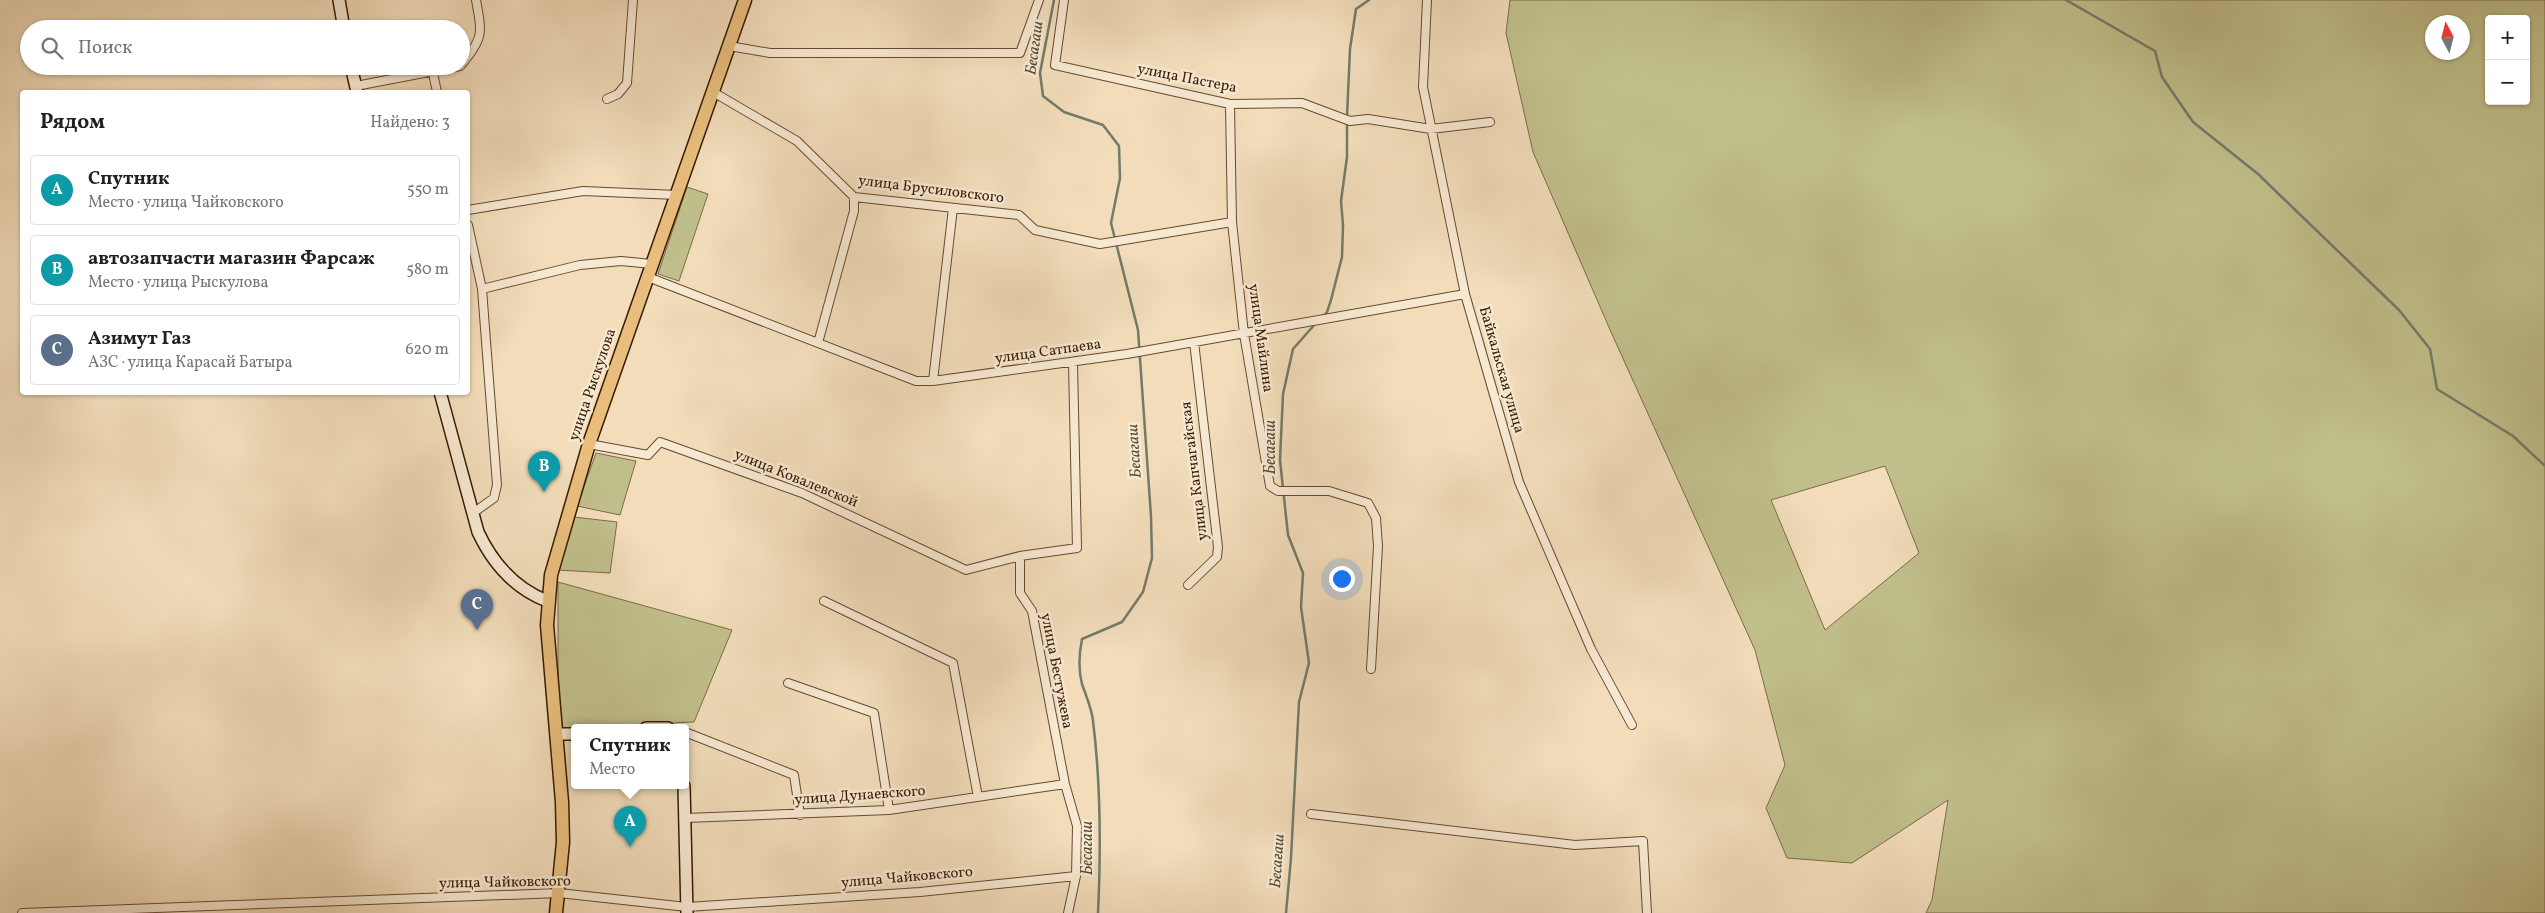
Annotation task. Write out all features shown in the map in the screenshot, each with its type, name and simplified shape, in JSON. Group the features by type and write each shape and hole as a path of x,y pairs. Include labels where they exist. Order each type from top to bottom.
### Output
{"main road":[{"path":"339,0 342,20"},
{"name":"улица Рыскулова","path":"556,913 564,842 546,625 547,601 555,559 589,444 745,0"},
{"path":"353,75 356,89"},
{"path":"441,395 472,513 478,532 493,562 530,594 547,601"},
{"path":"556,734 571,734"},
{"path":"684,789 687,910"}],"street":[{"path":"470,55 477,46 481,28 476,0"},
{"path":"607,99 618,94 627,83 634,0"},
{"path":"729,46 770,53 1020,53 1039,0"},
{"name":"улица Пастера","path":"1064,0 1055,66 1230,104 1302,103 1350,121 1368,119 1431,129 1490,122"},
{"name":"Байкальская улица","path":"1428,0 1423,87 1465,294 1518,482 1591,649 1632,726"},
{"path":"356,89 419,75"},
{"path":"434,75 437,90"},
{"name":"улица Брусиловского","path":"713,92 797,141 854,198 1019,215 1035,230 1100,244 1232,222"},
{"name":"улица Майлина","path":"1230,104 1232,222 1244,334 1270,486 1278,491 1329,491 1368,503 1376,518 1378,546 1371,669"},
{"path":"470,210 583,191 677,196"},
{"path":"818,343 854,210 854,198"},
{"path":"933,381 953,208"},
{"path":"470,234 482,289 497,485 494,498 472,513"},
{"path":"482,289 580,265 621,261 652,264"},
{"name":"улица Сатпаева","path":"648,278 916,381 933,381 1073,363 1341,318 1465,294"},
{"name":"улица Капчагайская","path":"1188,585 1217,556 1218,547 1194,342"},
{"path":"1020,556 1076,548 1073,363"},
{"name":"улица Ковалевской","path":"589,444 648,455 660,442 802,494 966,570 1020,556"},
{"name":"улица Бестужева","path":"1020,556 1020,593 1032,611 1065,784 1077,826 1076,876 1068,913"},
{"path":"824,600 953,663 978,797"},
{"path":"788,683 874,713 889,810"},
{"path":"689,734 794,775 800,814"},
{"name":"улица Дунаевского","path":"685,818 889,810 1065,784"},
{"path":"1311,814 1575,845 1643,841 1647,913"},
{"name":"улица Чайковского","path":"22,913 559,893 687,910 920,892 1076,876"}],"shaded area":[{"path":"1510,0 2545,0 2545,913 1926,913 1932,900 1948,800 1852,863 1787,858 1766,808 1785,765 1755,650 1611,332 1533,152 1506,33","holes":["1885,466 1919,553 1825,630 1771,500"]},
{"path":"687,187 708,194 679,281 658,274"},
{"path":"596,453 636,461 620,515 577,506"},
{"path":"574,517 617,522 610,573 558,570"},
{"path":"558,582 732,630 694,722 571,724 571,727 558,728"}],"waterway":[{"name":"Бесагаш","path":"1054,0 1040,73 1043,96 1064,112 1103,125 1119,146 1120,178 1111,223 1138,330 1151,516 1152,558 1143,592 1122,622 1082,639 1080,650 1080,673 1092,716 1098,769 1100,841 1098,913"},
{"name":"Бесағаш","path":"1347,117 1350,49 1356,9 1369,0"},
{"path":"2066,0 2155,51 2162,77 2193,122 2258,174 2399,310 2430,349 2437,389 2513,436 2544,465"},
{"name":"Бесағаш","path":"1322,318 1327,312 1331,300 1342,257 1343,225 1341,201 1347,157 1347,123"},
{"name":"Бесағаш","path":"1286,913 1291,858 1299,702 1309,663 1301,607 1303,573 1288,535 1280,460 1283,394 1293,349 1316,323"}],"place":[{"name":"автозапчасти магазин Фарсаж","path":"544,492"},
{"name":"Азимут Газ","path":"477,630"},
{"name":"Спутник","path":"630,847"}]}
